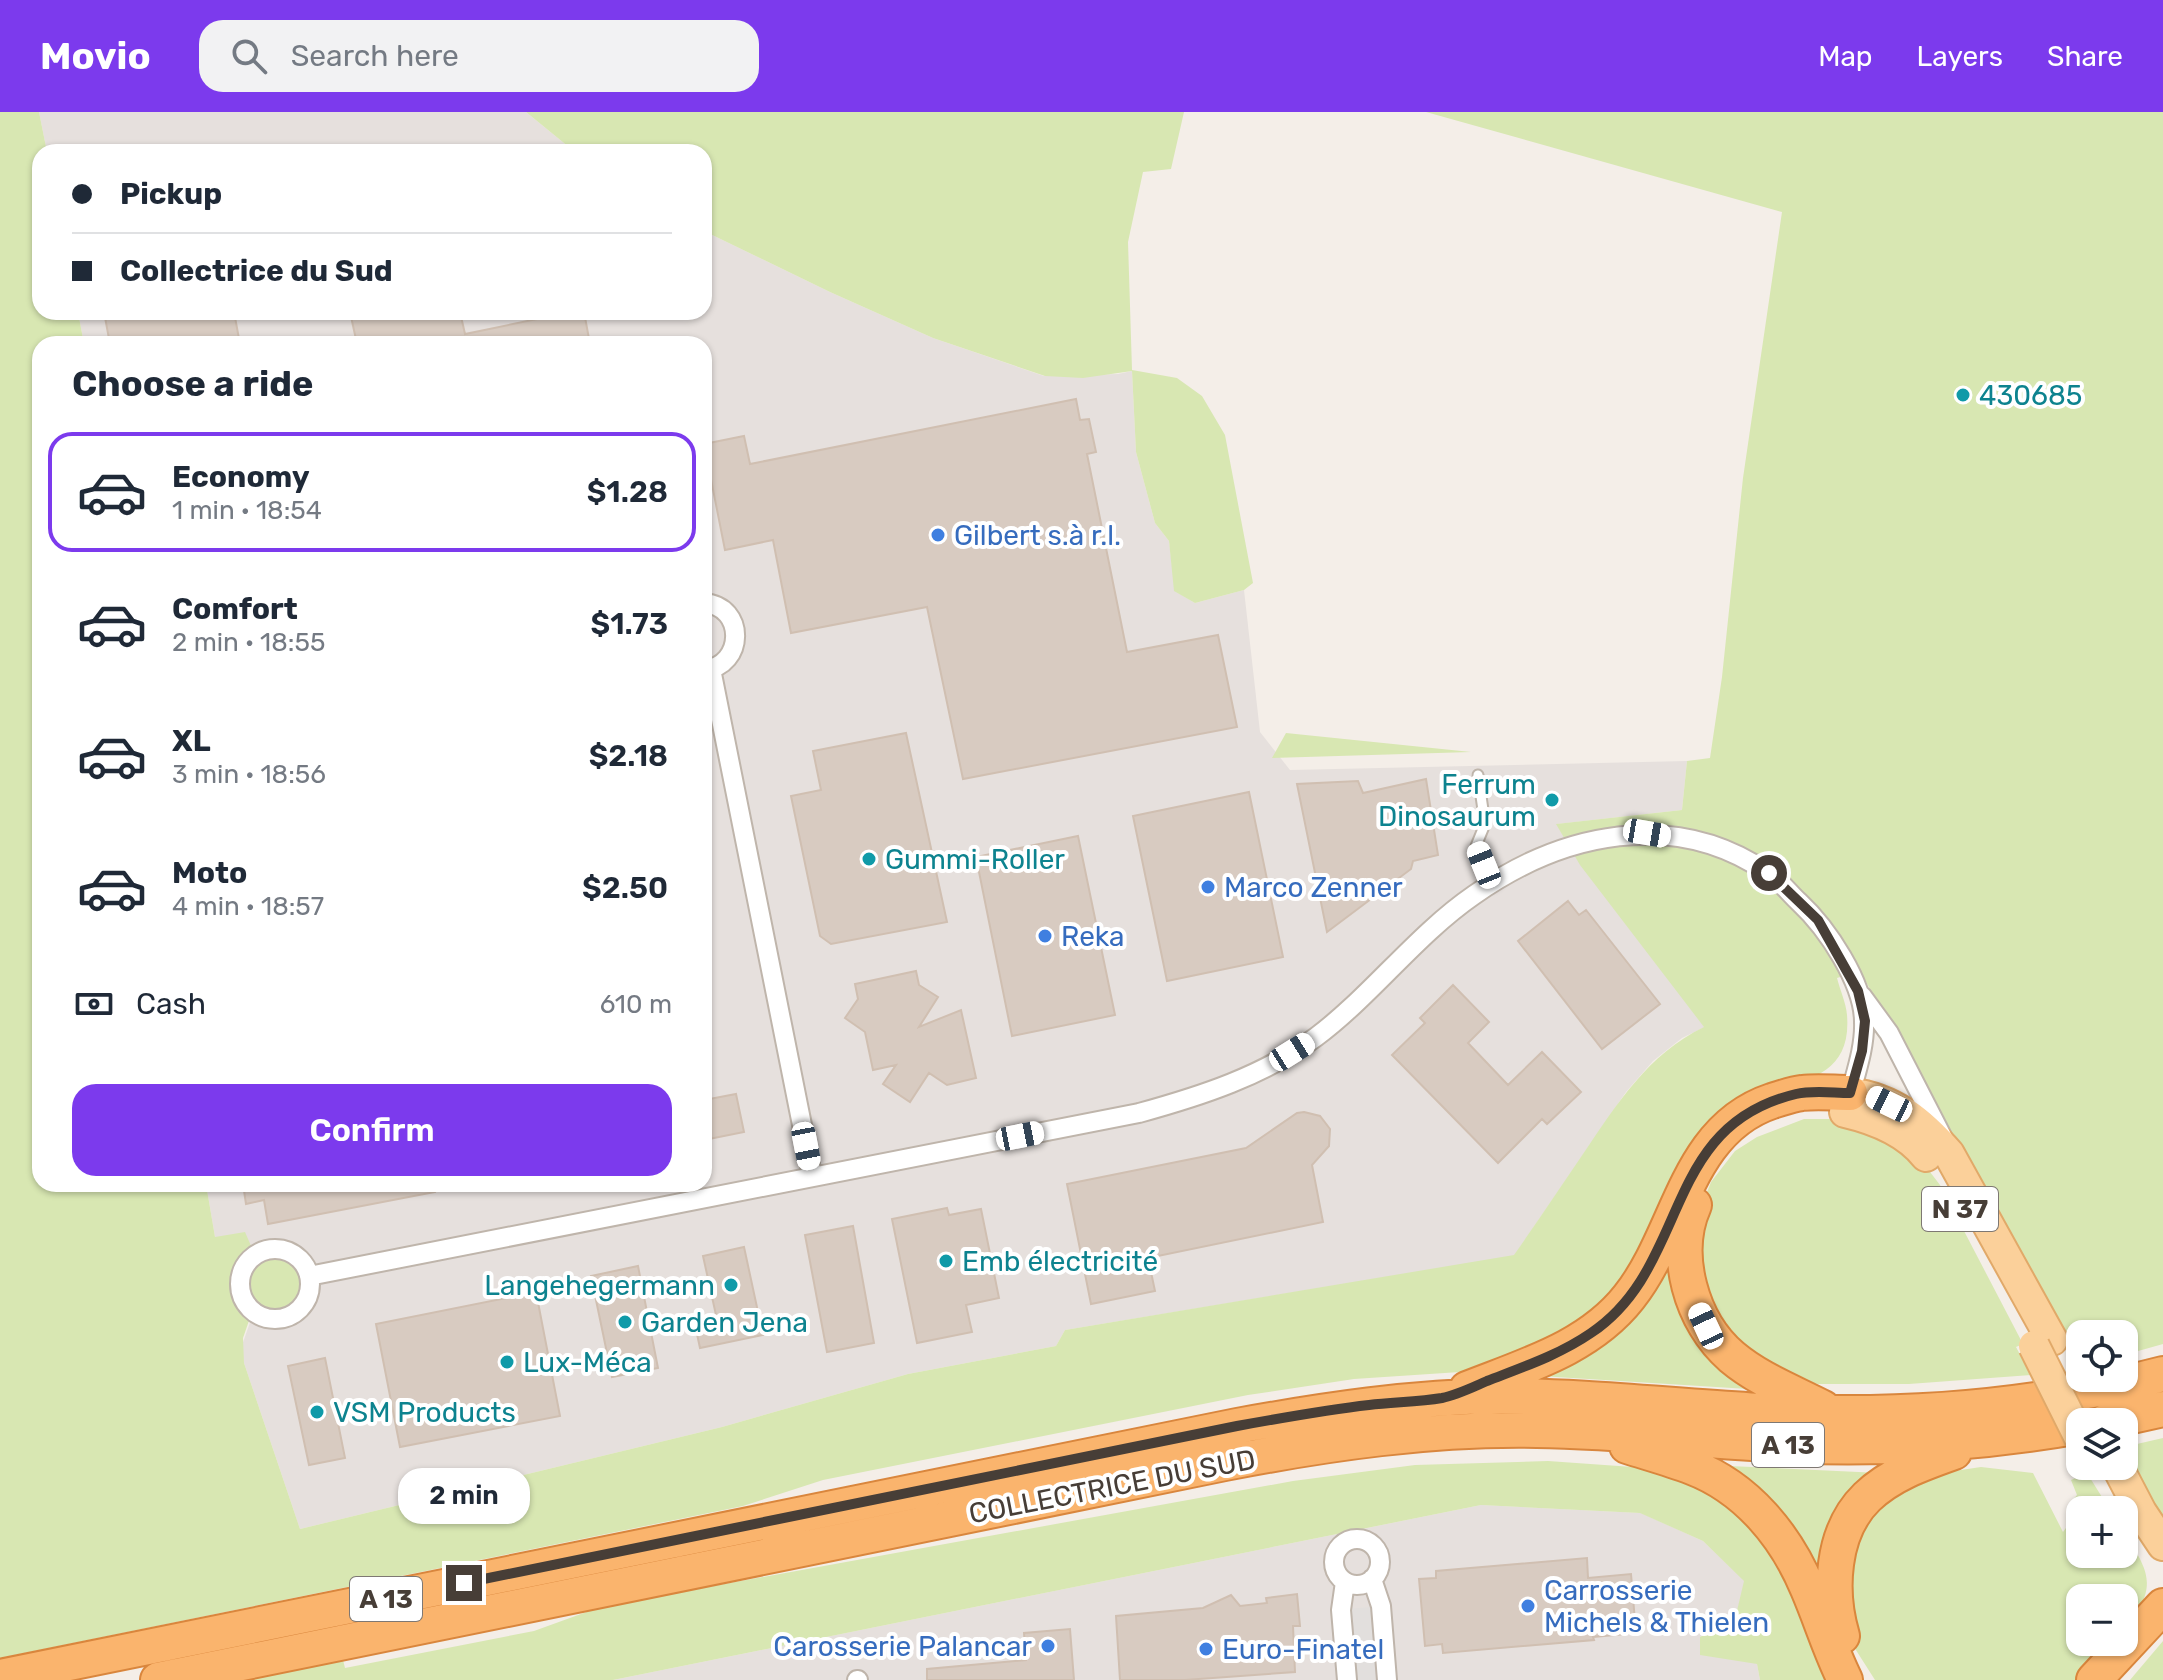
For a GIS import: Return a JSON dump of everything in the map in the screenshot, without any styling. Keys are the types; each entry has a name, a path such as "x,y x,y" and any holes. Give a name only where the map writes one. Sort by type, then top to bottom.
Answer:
{"highway":[{"name":"A 13","path":"1444,1398 1559,1353 1595,1331 1629,1299 1652,1263 1690,1178 1719,1134 1738,1118 1762,1105 1799,1093 1848,1102"},
{"name":"A 13","path":"1834,1413 1758,1376 1730,1355 1706,1326 1690,1291 1684,1252 1690,1214 1707,1176 1732,1145 1753,1131 1804,1112 1848,1102"},
{"name":"COLLECTRICE DU SUD","path":"0,1677 1317,1412 1444,1398 1610,1399 1834,1413 1966,1407 2033,1400 2163,1374"},
{"path":"2138,1415 2163,1409"},
{"name":"COLLECTRICE DU SUD","path":"158,1680 1334,1443 1454,1432 1581,1431 1830,1446 1934,1443 2066,1428"},
{"name":"A 13","path":"1581,1431 1694,1467 1751,1504 1792,1554 1828,1647 1845,1680"},
{"name":"A 13","path":"1863,1680 1847,1653 1836,1614 1834,1572 1844,1532 1865,1498 1896,1475 1995,1437"},
{"path":"2094,1680 2163,1606"},
{"path":"2113,1680 2163,1629"}],"main road":[{"name":"N 37","path":"1848,1102 1874,1096 1904,1111 1927,1129 1949,1154 2043,1343 2068,1408"},
{"name":"N 37","path":"1848,1102 1918,1147 1946,1182 2085,1408"},
{"path":"2113,1480 2141,1512 2163,1545"},
{"path":"2138,1539 2150,1556 2163,1564"}],"street":[{"path":"712,605 729,615 736,635 730,656 712,667"},
{"path":"712,688 812,1175"},
{"path":"309,1276 1139,1113 1203,1095 1268,1067 1315,1038 1413,946 1473,895 1491,884 1525,864 1584,841 1647,833 1711,844 1769,873 1818,920 1858,991 1889,1033 1939,1125 1949,1154"},
{"path":"1848,1102 1862,1051 1865,1021 1858,991"},
{"path":"1358,1538 1372,1545 1380,1566 1372,1579 1359,1585 1345,1582 1335,1570 1334,1555 1343,1542 1358,1538"},
{"path":"1372,1579 1381,1606 1387,1680"},
{"path":"1345,1582 1341,1610 1347,1680"}],"lane":[{"path":"1478,775 1485,824 1476,846 1491,884"}],"shaded area":[{"path":"39,112 526,112 565,144 45,144"},
{"path":"712,235 933,338 1044,376 1132,371 1136,452 1155,523 1169,541 1175,591 1195,603 1244,590 1260,732 1290,770 1687,761 1682,810 1557,824 1705,1027 1682,1038 1653,1061 1626,1092 1514,1256 1065,1330 1056,1346 908,1374 722,1427 300,1529 241,1348 276,1249 255,1256 215,1237 207,1192 712,1192 712,336 82,336 80,320 712,320"},
{"path":"1481,1505 1641,1513 1703,1541 1745,1581 1735,1619 1700,1637 1757,1664 1760,1680 613,1680"},
{"path":"1373,1607 1379,1680 1353,1680 1347,1609"}],"green space":[{"path":"0,112 39,112 45,144 32,144 32,320 80,320 82,336 32,336 32,1192 207,1192 215,1237 245,1232 255,1255 279,1249 296,1255 306,1269 309,1286 305,1303 294,1315 276,1320 252,1312 243,1338 244,1363 300,1529 722,1427 908,1374 1056,1346 1065,1330 1514,1255 1635,1082 1666,1051 1704,1027 1580,865 1556,824 1682,810 1687,761 1710,758 1722,677 1743,478 1782,212 1426,112 2163,112 2163,1344 2138,1351 2138,1320 2066,1320 2066,1347 2062,1348 1860,971 1837,978 1846,1010 1846,1036 1842,1052 1833,1064 1808,1079 1758,1093 1646,1258 1588,1325 1475,1371 1354,1379 1248,1395 823,1480 743,1506 0,1658"},
{"path":"526,112 1184,112 1171,169 1143,172 1128,242 1132,370 1177,378 1202,396 1225,435 1253,583 1244,590 1195,603 1174,591 1169,541 1155,523 1136,452 1132,371 1083,378 1045,376 933,338 712,235 712,144 565,144"},
{"path":"1286,733 1471,752 1272,758"},
{"path":"1804,1119 1843,1119 1914,1151 1940,1185 2023,1344 2016,1347 2031,1375 1909,1384 1818,1384 1770,1372 1736,1350 1698,1290 1697,1218 1711,1182 1735,1151 1757,1137"},
{"path":"1661,1257 1677,1268 1764,1390 1522,1375"},
{"path":"2163,1438 2163,1533 2132,1480 2138,1480 2138,1444"},
{"path":"1548,1461 1661,1469 1696,1480 1771,1539 1829,1680 1760,1680 1757,1664 1700,1655 1700,1637 1735,1619 1744,1581 1703,1541 1640,1513 1481,1505 613,1680 247,1680 343,1660 345,1668 534,1631 603,1606 1293,1481 1415,1465"},
{"path":"1729,1466 1880,1473 1825,1601 1725,1475"},
{"path":"1981,1467 2033,1473 2063,1532 2066,1528 2066,1568 2138,1568 2138,1556 2147,1584 2138,1611 2138,1584 2066,1584 2066,1656 2103,1656 2079,1680 1875,1680 1854,1647 1843,1612 1851,1534 1872,1503 1927,1475"},
{"path":"2071,1480 2091,1480 2101,1496 2076,1496"},
{"path":"2163,1641 2163,1680 2130,1680"}],"building":[{"path":"106,320 236,320 238,336 108,336"},
{"path":"352,320 462,320 465,334 532,320 586,320 588,336 355,336"},
{"name":"Gilbert s.à r.l.","path":"1076,399 1080,420 1089,419 1096,452 1087,454 1127,652 1218,635 1237,727 963,779 927,607 791,633 773,540 725,550 712,484 712,442 744,436 750,464"},
{"name":"Gummi-Roller","path":"906,733 947,922 831,944 820,936 791,796 821,790 813,751"},
{"path":"1426,779 1438,855 1413,861 1411,869 1327,932 1297,784 1358,781 1363,793"},
{"name":"Marco Zenner","path":"1249,792 1283,957 1167,981 1133,816"},
{"name":"Reka","path":"1078,836 1115,1015 1012,1036 976,857"},
{"path":"1568,901 1579,915 1586,910 1660,1004 1602,1049 1518,941"},
{"path":"916,971 919,985 938,997 919,1027 961,1010 976,1078 947,1085 929,1073 910,1102 883,1084 896,1065 873,1070 865,1032 845,1018 858,999 855,984"},
{"path":"1453,985 1489,1022 1468,1043 1508,1085 1542,1052 1581,1092 1547,1124 1542,1119 1498,1163 1392,1055 1425,1023 1420,1018"},
{"path":"736,1094 744,1132 712,1138 712,1098"},
{"path":"1297,1113 1320,1116 1330,1129 1329,1146 1312,1165 1323,1222 1148,1258 1155,1291 1091,1304 1067,1184 1246,1148"},
{"path":"244,1192 435,1192 268,1224 264,1200 246,1204"},
{"name":"Emb électricité","path":"947,1208 949,1215 981,1209 999,1298 966,1305 972,1332 917,1343 892,1219"},
{"path":"853,1226 874,1343 827,1352 805,1235"},
{"name":"Langehegermann","path":"744,1247 763,1335 700,1348 694,1320 716,1315 703,1256"},
{"name":"Garden Jena","path":"638,1266 658,1368 612,1377 591,1276"},
{"path":"536,1292 560,1416 400,1447 376,1324"},
{"name":"VSM Products","path":"325,1358 345,1458 309,1465 288,1366"},
{"name":"Carrosserie Michels & Thielen","path":"1587,1558 1588,1578 1631,1574 1636,1633 1593,1637 1594,1640 1443,1653 1442,1644 1425,1646 1419,1579 1436,1578 1436,1571"},
{"name":"Euro-Finatel","path":"1297,1594 1300,1626 1293,1626 1295,1672 1185,1680 1120,1680 1116,1616 1203,1608 1231,1595 1240,1606 1267,1603 1266,1598"},
{"name":"Carosserie Palancar","path":"1070,1629 1074,1680 927,1680 927,1669 1026,1660 1024,1633"}],"place":[{"name":"430685","path":"1963,395"},
{"name":"Gilbert s.à r.l.","path":"938,535"},
{"name":"Ferrum Dinosaurum","path":"1552,800"},
{"name":"Gummi-Roller","path":"869,859"},
{"name":"Marco Zenner","path":"1208,887"},
{"name":"Reka","path":"1045,936"},
{"name":"Emb électricité","path":"946,1261"},
{"name":"Langehegermann","path":"731,1285"},
{"name":"Garden Jena","path":"625,1322"},
{"name":"Lux-Méca","path":"507,1362"},
{"name":"VSM Products","path":"317,1412"},
{"name":"Carrosserie Michels & Thielen","path":"1528,1606"},
{"name":"Carosserie Palancar","path":"1048,1646"},
{"name":"Euro-Finatel","path":"1206,1649"}],"route":[{"path":"464,1583 1237,1426 1371,1404 1444,1398 1559,1353 1595,1331 1629,1299 1652,1263 1690,1178 1719,1134 1738,1118 1762,1105 1799,1093 1850,1093 1862,1051 1865,1021 1858,991 1818,920 1769,873"}]}
